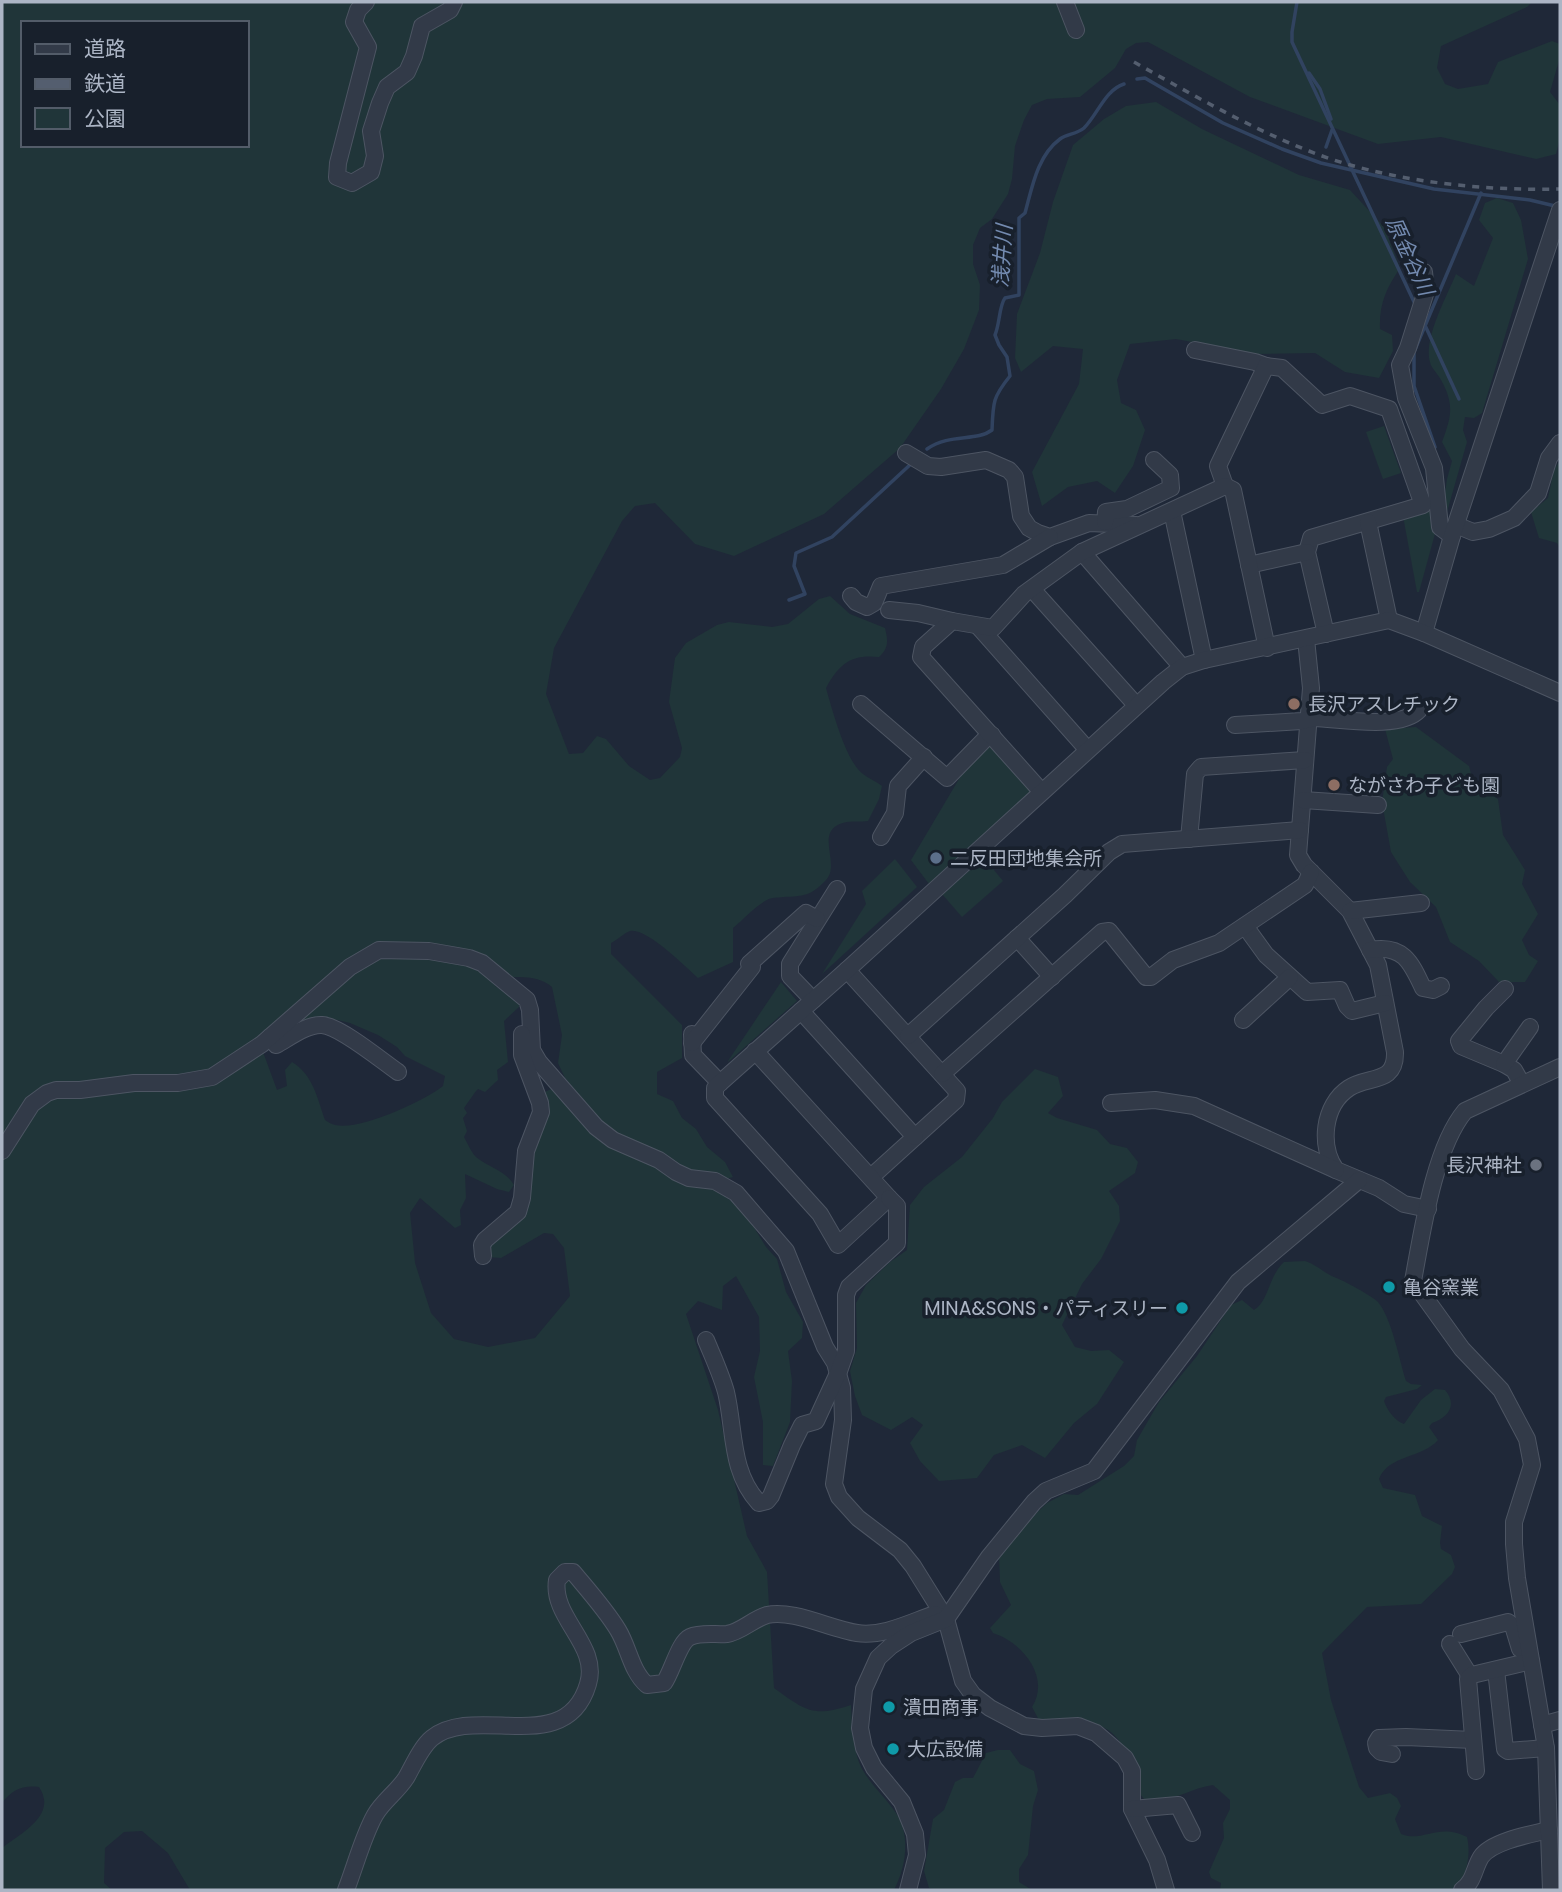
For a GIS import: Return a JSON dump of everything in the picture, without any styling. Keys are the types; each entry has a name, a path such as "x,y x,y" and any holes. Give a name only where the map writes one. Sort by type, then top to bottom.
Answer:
{"street":[{"path":"366,2 358,10 354,22 368,47 338,163 337,177 352,183 371,173 375,156 371,131 387,87 407,72 422,26 450,10 454,2"},
{"path":"1065,2 1076,30"},
{"path":"1424,633 1454,530 1560,210"},
{"path":"1424,272 1426,291 1400,365 1406,398 1434,468 1440,527 1473,532 1489,529 1514,518 1538,493 1549,458 1560,443"},
{"path":"1195,351 1282,368 1322,405 1350,396 1389,409 1423,505 1311,538 1307,552 1326,634"},
{"path":"1266,366 1218,466 1225,486 1233,490 1267,648"},
{"path":"906,453 928,466 941,467 985,460 1009,470 1015,477 1021,516 1030,528 1050,537"},
{"path":"1105,522 1106,512 1127,509 1171,488 1170,475 1154,460"},
{"path":"889,610 993,628 1032,589 1082,552 1225,486"},
{"path":"1172,511 1204,660"},
{"path":"1368,522 1389,620"},
{"path":"851,596 856,603 867,607 874,603 881,586 1003,565 1050,537 1089,523 1136,525"},
{"path":"1082,552 1182,667"},
{"path":"1249,565 1307,552"},
{"path":"1032,589 1136,705"},
{"path":"889,1198 838,1245 820,1214 716,1098 715,1088 1087,749 1182,667 1389,620 1560,693"},
{"path":"952,621 923,647 921,657 1041,791"},
{"path":"978,626 1087,749"},
{"path":"1306,639 1311,688 1298,855 1301,862 1350,911 1378,948 1395,1063 1380,1079 1353,1085 1338,1096 1326,1129 1326,1150 1336,1171"},
{"path":"860,704 947,778 989,735 992,736"},
{"path":"1235,725 1315,718 1394,721 1409,719 1419,710"},
{"path":"881,837 895,813 898,786 924,757"},
{"path":"1189,839 1195,774 1202,768 1305,760"},
{"path":"1303,800 1378,805"},
{"path":"908,1036 1109,852 1122,844 1300,830"},
{"path":"943,1074 1102,932 1109,931 1146,977 1151,976 1173,960 1219,943 1305,885 1311,872"},
{"path":"837,889 790,964 790,976 807,1005 915,1136"},
{"path":"1350,911 1421,903"},
{"path":"720,1083 692,1055 692,1037 752,967 749,964 806,913 817,919"},
{"path":"1245,926 1266,955 1310,993 1340,990 1346,1006 1352,1011 1385,1003"},
{"path":"1017,938 1052,976"},
{"path":"1378,948 1402,947 1420,961"},
{"path":"1378,948 1397,951 1412,963 1423,988 1433,990 1441,986"},
{"path":"2,1151 32,1104 47,1093 134,1083 178,1083 212,1077 270,1037 363,958 379,950 398,949 456,955 482,963 527,1000 532,1050 538,1062 596,1127 613,1140 659,1160 676,1172 689,1178 715,1181 736,1193 786,1251 825,1347 835,1363 842,1388 843,1420 834,1484 839,1497 858,1518 900,1550 946,1619 963,1681 973,1695 990,1708 1024,1726 1078,1726 1096,1732 1125,1758 1132,1771 1132,1809 1154,1852 1166,1890"},
{"path":"847,970 957,1091 956,1100 871,1177"},
{"path":"1243,1020 1290,977"},
{"path":"1506,989 1458,1041 1461,1046 1514,1070 1522,1084"},
{"path":"482,1256 485,1240 518,1212 522,1198 526,1151 539,1119 540,1102 525,1067 521,1045 525,1023 529,1021"},
{"path":"270,1037 276,1045 313,1026 324,1025 347,1036 398,1072"},
{"path":"1504,1064 1530,1027"},
{"path":"706,1340 726,1392 734,1451 752,1495 759,1503 767,1501 802,1425 816,1421 838,1373 846,1350 846,1295 849,1287 897,1243 897,1206 755,1051"},
{"path":"1550,1890 1549,1830 1554,1800 1517,1578 1514,1544 1514,1522 1532,1465 1527,1439 1501,1390 1462,1349 1413,1281 1439,1167 1455,1124 1465,1111 1560,1067"},
{"path":"1111,1103 1155,1100 1194,1106 1379,1188 1404,1204 1428,1209"},
{"path":"908,1890 917,1855 915,1834 902,1802 874,1768 864,1748 860,1728 864,1689 878,1658 911,1633 946,1619 989,1557 1034,1502 1046,1492 1094,1471 1238,1282 1359,1180"},
{"path":"346,1890 375,1814 401,1785 431,1738 454,1728 557,1722 577,1706 590,1676 583,1646 556,1600 556,1580 565,1572 573,1572 617,1629 637,1674 647,1685 663,1683 671,1674 682,1643 690,1637 730,1634 766,1615 814,1620 866,1633 887,1630 935,1614 946,1619"},
{"path":"1476,1771 1467,1684 1470,1676 1456,1639 1511,1623 1520,1649 1531,1661"},
{"path":"1470,1676 1531,1661"},
{"path":"1496,1670 1505,1749 1510,1751 1546,1748"},
{"path":"1542,1725 1560,1720"},
{"path":"1392,1754 1381,1752 1377,1748 1379,1738 1473,1741"},
{"path":"1132,1809 1184,1802 1192,1833"},
{"path":"1462,1890 1471,1881 1485,1853 1515,1839 1549,1830"},
{"path":"1154,1852 1152,1860 1158,1890"}],"green space":[{"path":"2,2 1532,2 1527,7 1441,46 1437,68 1445,84 1458,89 1488,84 1498,62 1552,41 1560,44 1560,57 1550,92 1560,105 1560,138 1556,154 1536,159 1441,137 1378,144 1250,97 1148,42 1136,43 1126,49 1115,68 1080,97 1047,99 1032,105 1015,146 1008,194 992,219 980,228 973,245 973,264 980,285 979,310 964,349 941,389 900,448 824,514 734,556 695,544 655,503 635,506 622,521 554,648 546,694 569,754 583,753 597,736 606,739 629,766 650,780 660,778 680,757 682,748 669,702 675,658 686,643 717,625 729,622 772,627 788,624 819,599 830,596 850,614 885,628 887,644 879,657 861,657 847,662 826,688 840,734 851,758 863,774 882,786 868,821 847,822 836,826 831,832 831,865 826,880 807,894 770,898 758,906 733,928 733,962 698,978 666,949 637,931 630,931 611,943 611,954 682,1025 682,1058 657,1072 657,1094 673,1101 682,1118 696,1129 707,1147 725,1162 733,1177 722,1180 715,1173 687,1170 663,1153 620,1137 599,1120 565,1078 558,1063 562,1035 552,987 532,978 509,978 495,981 495,986 519,1000 519,1007 504,1021 508,1062 497,1070 498,1080 485,1092 478,1089 476,1091 464,1108 467,1113 463,1118 467,1131 464,1137 474,1155 506,1176 514,1185 509,1192 465,1174 466,1198 460,1210 461,1225 455,1228 420,1198 410,1213 415,1263 431,1313 454,1339 488,1347 535,1338 570,1296 564,1248 553,1234 544,1233 501,1258 488,1257 490,1242 516,1221 528,1207 530,1156 546,1109 545,1092 555,1087 674,1180 713,1189 732,1201 752,1224 777,1259 786,1292 803,1322 802,1338 788,1351 792,1381 790,1422 773,1466 763,1465 763,1422 754,1377 760,1351 759,1317 736,1276 723,1286 722,1310 698,1301 686,1314 718,1410 747,1536 767,1572 774,1688 810,1710 827,1711 851,1705 853,1738 859,1762 870,1781 896,1813 904,1831 904,1861 894,1890 190,1890 168,1853 142,1831 124,1832 105,1848 104,1883 112,1890 5,1890 2,1888 2,1848 35,1822 44,1806 44,1797 39,1787 22,1788 2,1803","holes":["325,1017 350,1023 378,1035 397,1047 405,1056 445,1076 443,1086 407,1107 360,1124 346,1126 325,1120 313,1087 305,1073 292,1062 285,1070 287,1086 277,1090 263,1052 277,1037 305,1020"]},
{"path":"1156,102 1202,129 1299,175 1350,190 1384,227 1400,268 1384,297 1380,320 1380,329 1392,335 1393,351 1379,378 1345,372 1315,353 1256,354 1176,339 1130,344 1117,380 1121,403 1136,410 1145,430 1133,466 1115,493 1097,481 1068,487 1042,506 1032,472 1079,384 1083,349 1053,346 1021,372 1015,358 1017,314 1040,253 1053,202 1073,145 1104,119 1126,106"},
{"path":"1497,198 1513,203 1521,220 1528,259 1482,413 1474,418 1465,417 1463,430 1467,442 1447,512 1443,507 1452,461 1442,442 1450,404 1440,378 1431,364 1430,342 1456,274 1474,286 1493,238 1479,220 1485,203"},
{"path":"1384,426 1401,473 1383,479 1366,432"},
{"path":"1560,461 1560,548 1557,543 1539,538 1531,512 1548,498 1554,469"},
{"path":"1433,508 1436,530 1417,592 1403,516"},
{"path":"1416,727 1469,766 1473,782 1498,799 1503,835 1525,870 1522,884 1538,914 1522,940 1529,955 1538,961 1525,982 1499,982 1479,961 1450,942 1436,907 1410,882 1391,852 1382,802 1387,767 1393,759 1385,729"},
{"path":"990,737 1036,791 932,888 911,860 972,757"},
{"path":"984,858 1003,881 962,917 942,894"},
{"path":"895,859 917,887 822,974 866,904 862,891"},
{"path":"781,982 797,1001 728,1062 728,1061"},
{"path":"1035,1069 1058,1077 1063,1096 1048,1113 1097,1130 1110,1144 1127,1148 1138,1162 1135,1173 1109,1191 1119,1206 1120,1221 1101,1259 1082,1284 1062,1325 1075,1347 1091,1351 1109,1350 1124,1362 1097,1404 1074,1423 1045,1458 1022,1445 994,1455 977,1478 939,1481 920,1461 910,1443 923,1425 912,1417 891,1430 862,1415 850,1371 857,1348 856,1303 866,1285 907,1250 910,1205 924,1187 962,1157 993,1118 1002,1102"},
{"path":"1305,1261 1370,1296 1383,1309 1406,1381 1422,1385 1417,1389 1386,1397 1385,1404 1395,1418 1404,1424 1421,1400 1435,1389 1445,1390 1451,1401 1447,1414 1429,1427 1438,1440 1432,1446 1390,1465 1379,1479 1383,1488 1415,1495 1422,1516 1442,1526 1441,1549 1451,1555 1455,1567 1452,1574 1421,1604 1367,1607 1322,1653 1331,1700 1359,1787 1368,1798 1390,1793 1397,1798 1401,1806 1395,1819 1401,1834 1416,1836 1448,1831 1467,1837 1468,1862 1464,1874 1459,1886 1449,1890 1220,1890 1221,1883 1211,1878 1209,1872 1224,1838 1223,1823 1230,1809 1230,1800 1213,1785 1162,1800 1145,1800 1137,1788 1124,1748 1107,1729 1084,1723 1040,1722 1032,1707 1037,1696 1036,1673 1023,1652 993,1633 990,1628 1011,1605 1000,1582 999,1555 1015,1533 1047,1503 1064,1494 1078,1495 1124,1466 1134,1456 1137,1440 1159,1402 1197,1356 1231,1305 1242,1300 1254,1310 1263,1301 1284,1262"},
{"path":"1010,1750 1020,1764 1034,1771 1038,1790 1033,1806 1028,1855 1019,1869 1019,1882 1032,1890 929,1888 924,1871 933,1819 944,1810 955,1782 963,1778 973,1778 986,1753"}],"waterway":[{"name":"原金谷川","path":"1297,2 1292,42 1415,304"},
{"name":"原金谷川","path":"1309,73 1320,89 1331,119"},
{"name":"浅井川","path":"1137,79 1145,78 1223,123 1321,163 1434,189 1530,200 1555,206"},
{"name":"浅井川","path":"927,449 945,441 978,436 992,430 995,400 1010,376 1007,357 995,335 1005,298 1019,295 1019,218 1025,213 1036,173 1052,146 1063,137 1084,128 1112,91 1124,84"},
{"name":"原金谷川","path":"1326,147 1332,130"},
{"path":"1435,447 1414,386 1414,352 1481,193"},
{"name":"原金谷川","path":"1423,321 1459,399"},
{"name":"浅井川","path":"789,600 805,594 794,566 796,553 832,537 912,463"}],"railway":[{"path":"1134,62 1242,121 1286,142 1338,161 1400,177 1433,182 1498,188 1560,189"}],"place":[{"name":"長沢アスレチック","path":"1294,704"},
{"name":"ながさわ子ども園","path":"1334,785"},
{"name":"二反田団地集会所","path":"936,858"},
{"name":"長沢神社","path":"1536,1165"},
{"name":"亀谷窯業","path":"1389,1287"},
{"name":"MINA&SONS・パティスリー","path":"1182,1308"},
{"name":"潰田商事","path":"889,1707"},
{"name":"大広設備","path":"893,1749"}]}
